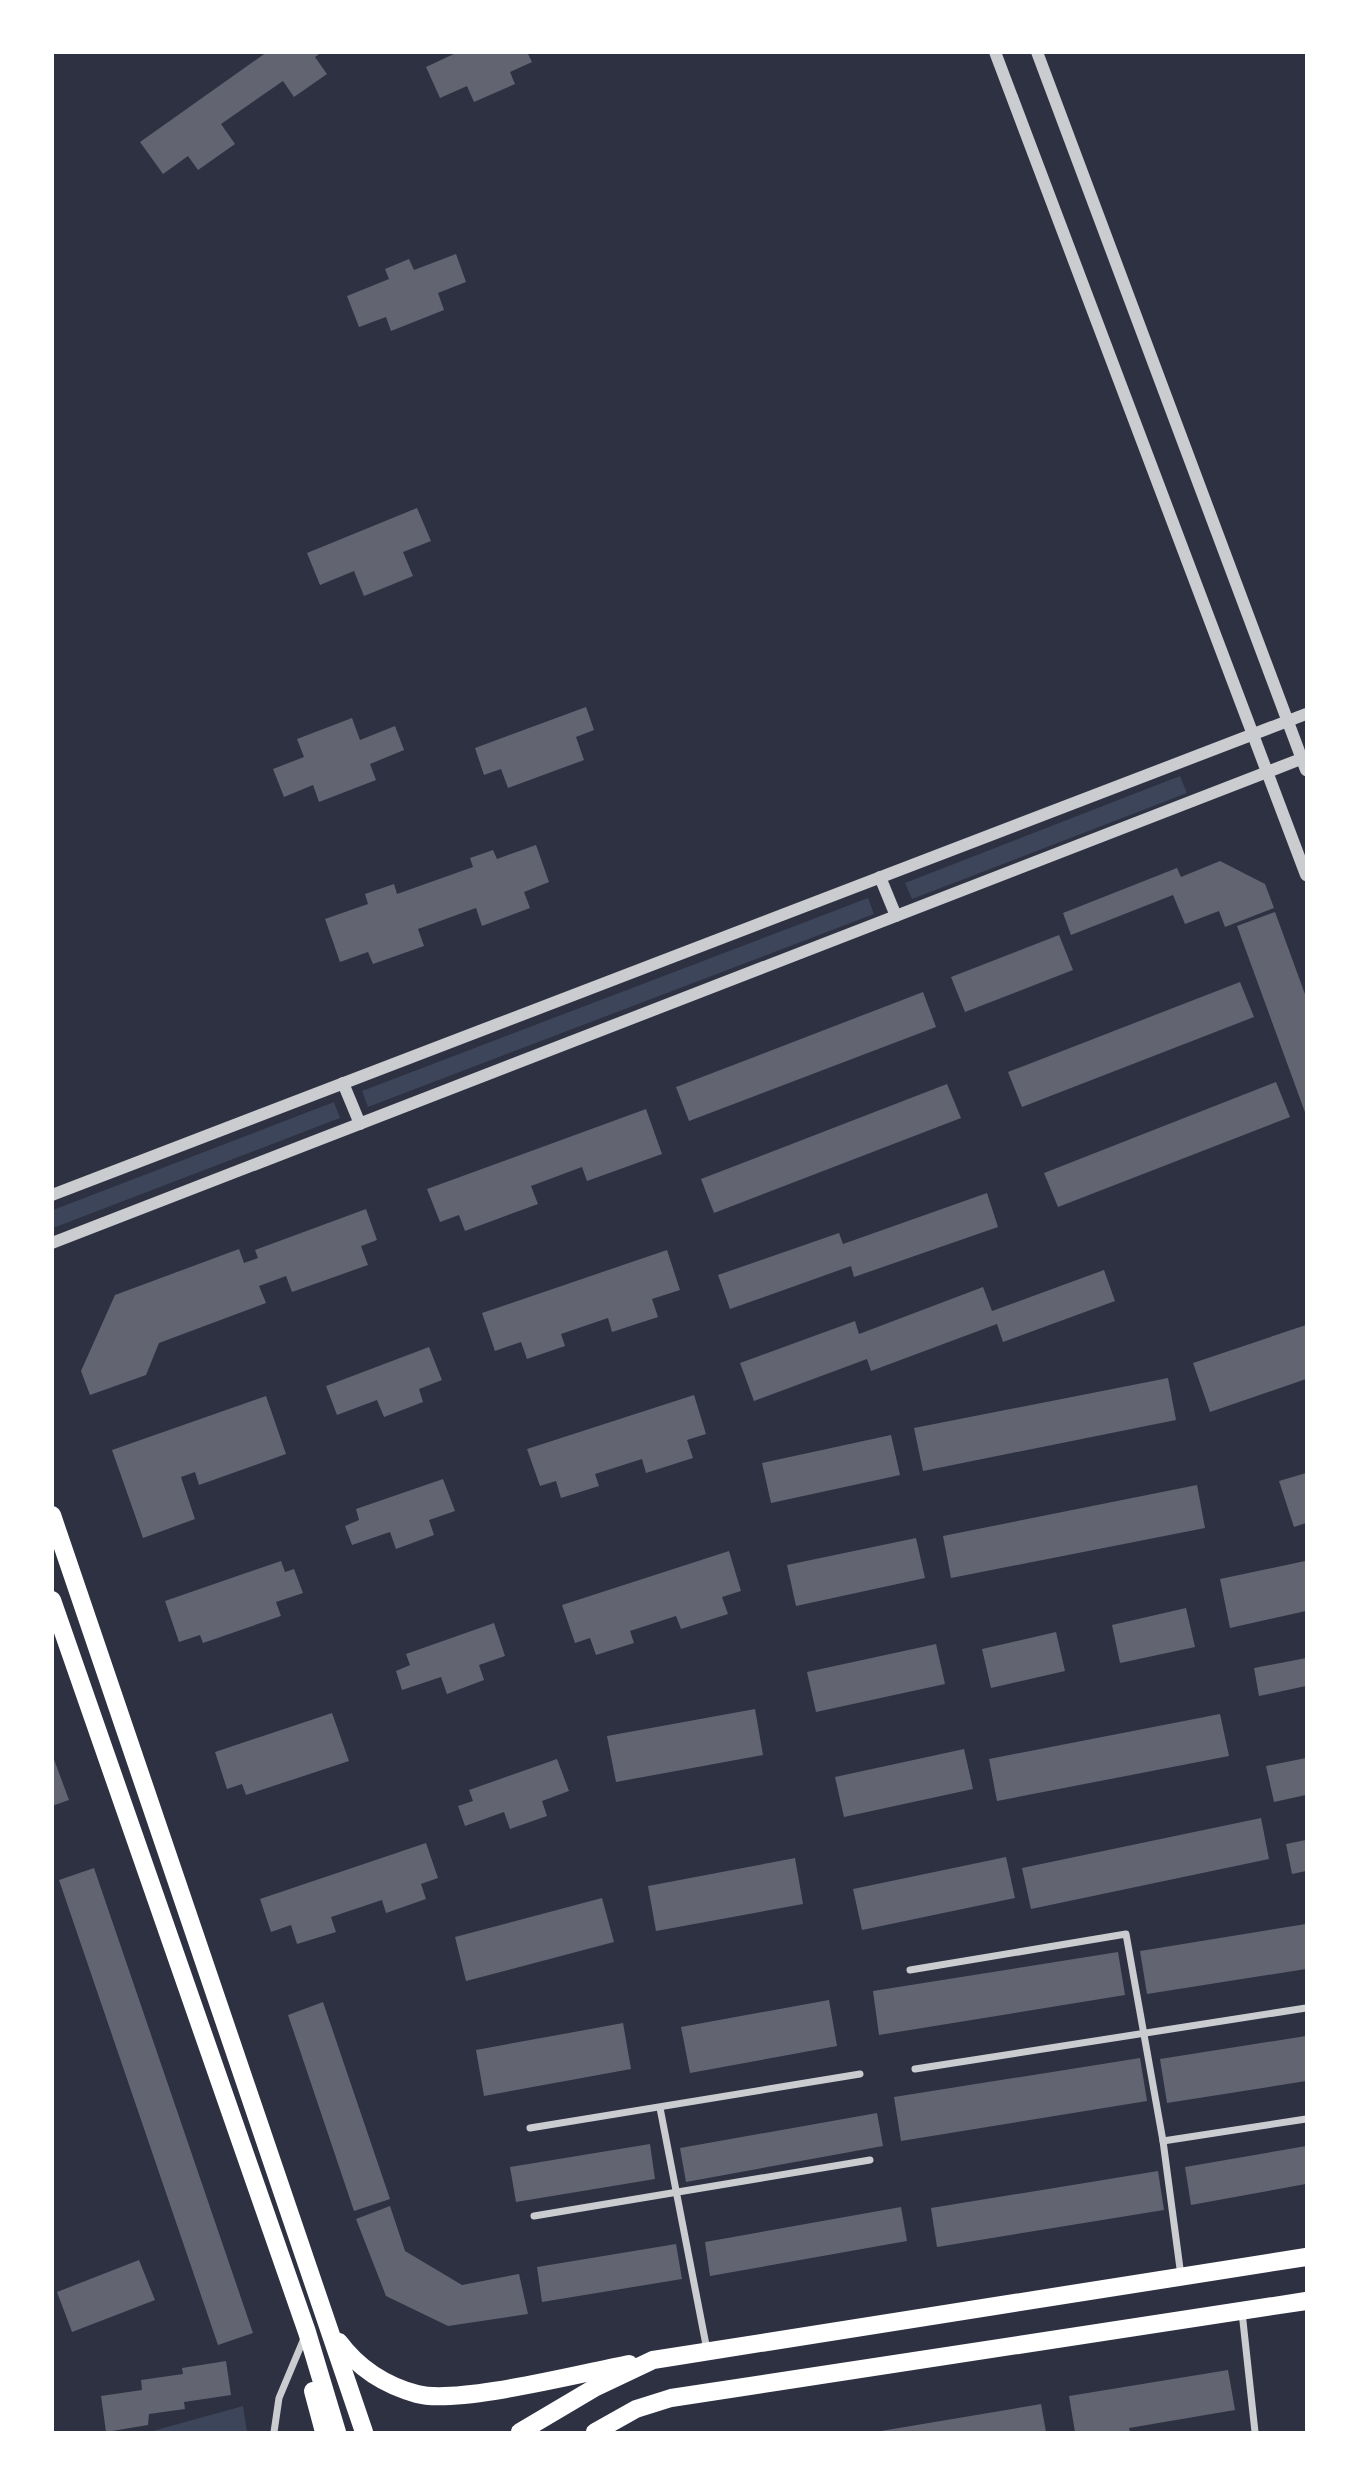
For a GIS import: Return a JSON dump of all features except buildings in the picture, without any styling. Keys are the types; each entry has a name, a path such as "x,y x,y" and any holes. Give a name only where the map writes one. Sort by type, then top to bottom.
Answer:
{"main road":[{"path":"52,1515 364,2432"},
{"path":"52,1600 307,2332 337,2432"},
{"path":"329,2328 356,2365 380,2380 419,2395 462,2395 708,2351 1307,2257"},
{"path":"595,2432 636,2409 671,2398 1307,2301"},
{"path":"307,2332 310,2382 324,2432"},
{"path":"520,2432 596,2386 653,2360"}],"street":[{"path":"995,52 1307,875"},
{"path":"52,1244 1269,772 1305,762 1037,52"},
{"path":"52,1195 1307,714"},
{"path":"880,877 896,916"},
{"path":"343,1083 360,1124"},
{"path":"910,1970 1126,1934 1163,2141 1181,2276"},
{"path":"915,2069 1307,2008"},
{"path":"530,2128 860,2074"},
{"path":"660,2108 708,2351"},
{"path":"1163,2141 1307,2119"},
{"path":"534,2216 870,2160"},
{"path":"1242,2312 1255,2432"},
{"path":"274,2432 279,2398 307,2332"}],"shaded area":[{"path":"1180,776 1187,793 912,899 905,883"},
{"path":"868,898 874,914 368,1107 362,1091"},
{"path":"334,1102 340,1118 53,1228 53,1210"},
{"path":"243,2406 247,2432 149,2432"}]}
